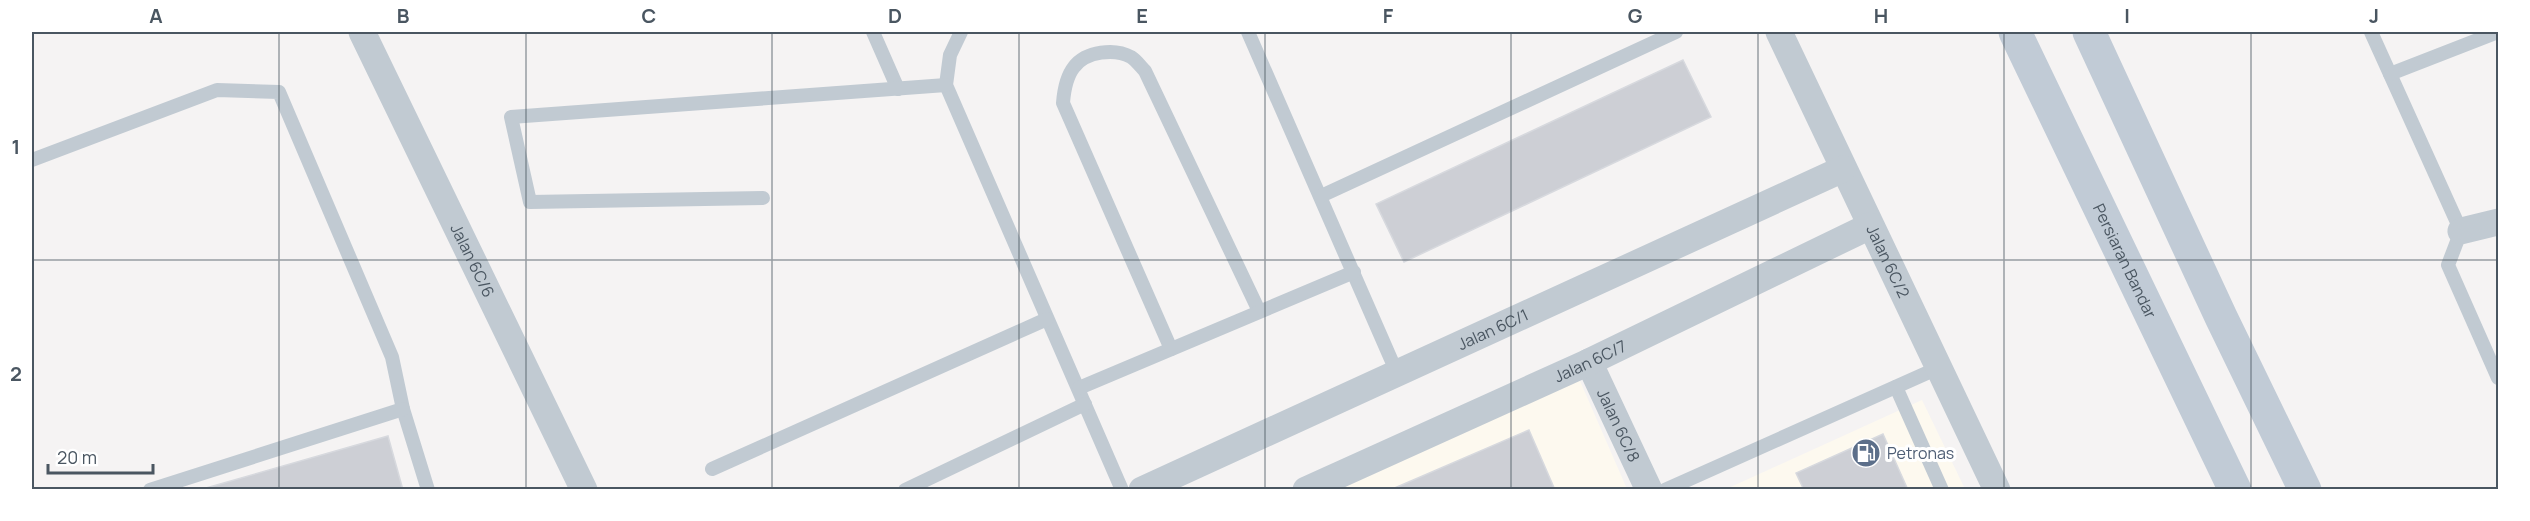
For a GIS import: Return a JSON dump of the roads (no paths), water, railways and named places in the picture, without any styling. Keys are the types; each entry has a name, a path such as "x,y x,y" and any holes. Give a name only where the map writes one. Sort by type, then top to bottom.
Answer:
{"main road":[{"name":"Persiaran Bandar","path":"2015,32 2235,489"},
{"path":"2089,32 2305,489"}],"street":[{"name":"Jalan 6C/6","path":"362,32 584,489"},
{"name":"Jalan 6C/2","path":"1779,32 1997,489"},
{"name":"Jalan 6C/1","path":"1142,489 1843,169"},
{"path":"2461,231 2499,222"},
{"name":"Jalan 6C/7","path":"1306,489 1590,362 1870,226"},
{"name":"Jalan 6C/8","path":"1590,362 1649,489"}],"lane":[{"path":"873,32 897,89"},
{"path":"961,32 950,55 946,85 1122,489"},
{"path":"1248,32 1397,373"},
{"path":"1321,196 1676,32"},
{"path":"2371,32 2461,231 2448,265 2499,378"},
{"path":"2390,74 2499,32"},
{"path":"1171,349 1063,103 1065,83 1074,65 1091,54 1112,52 1132,57 1145,71 1259,311"},
{"path":"763,198 530,202 511,117 946,85"},
{"path":"32,160 217,90 279,92 392,357 403,409 428,489"},
{"path":"1079,388 1354,272"},
{"path":"712,469 1047,319"},
{"path":"1665,489 1938,368"},
{"path":"1896,387 1942,489"},
{"path":"905,489 1085,404"},
{"path":"150,489 403,409"}],"place":[{"name":"Petronas","path":"1866,453"}]}
